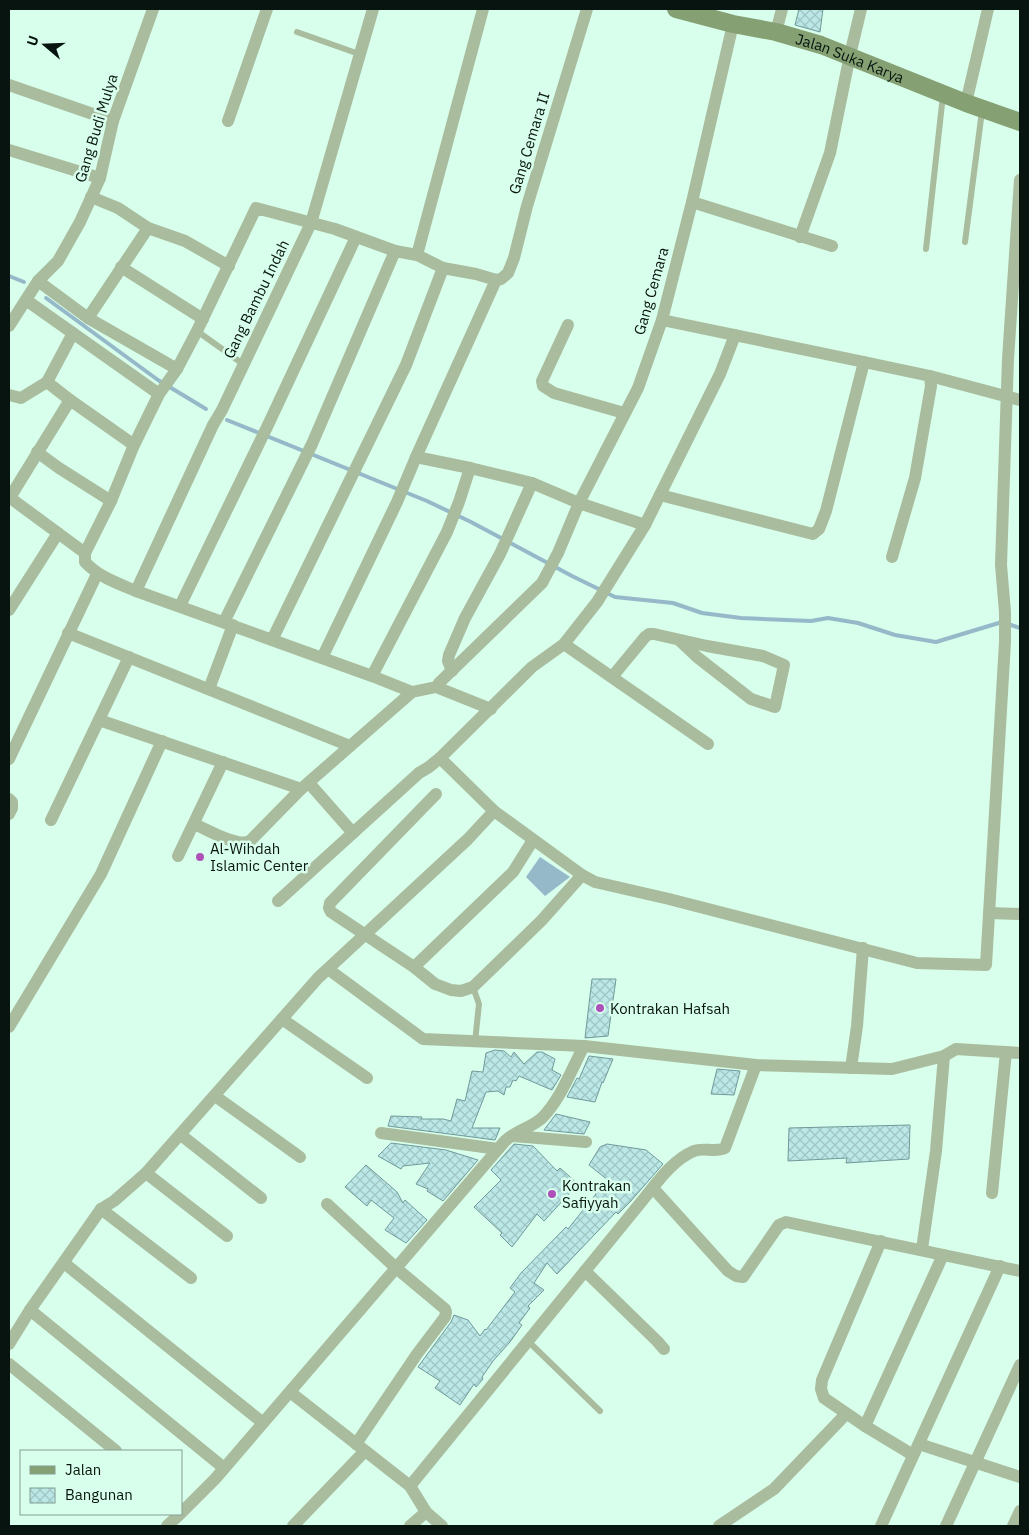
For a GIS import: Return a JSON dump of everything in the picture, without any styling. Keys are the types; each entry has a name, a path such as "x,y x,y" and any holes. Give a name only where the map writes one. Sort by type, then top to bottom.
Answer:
{"main road":[{"name":"Jalan Suka Karya","path":"678,9 733,24 776,32 850,55 974,106 1020,122"}],"street":[{"name":"Gang Budi Mulya","path":"9,326 38,281 58,260 80,222 100,178 113,121 153,9"},
{"path":"228,121 267,9"},
{"name":"Gang Bambu Indah","path":"136,591 311,223 373,9"},
{"path":"417,255 483,9"},
{"name":"Gang Cemara II","path":"322,658 397,502 496,280 508,274 587,9"},
{"path":"776,32 782,9"},
{"path":"800,237 830,153 861,9"},
{"path":"974,106 988,9"},
{"name":"Gang Cemara","path":"437,687 542,583 638,388 662,320 692,202 733,24"},
{"path":"9,85 113,121"},
{"path":"9,150 100,178"},
{"path":"440,758 494,811 582,875 596,882 917,963 986,965 1005,642 1005,612 1001,565 1008,359 1020,180"},
{"path":"91,197 118,208 148,228 186,241 229,266"},
{"path":"692,202 832,246"},
{"path":"412,692 136,591 97,574 84,562 85,553 111,502 134,444 197,331 256,208 335,229 395,251 417,255 443,268 496,280"},
{"path":"88,318 148,228"},
{"path":"180,606 268,425 356,237"},
{"path":"209,689 228,624 312,444 395,251"},
{"path":"121,267 203,319"},
{"path":"272,640 406,365 443,268"},
{"path":"38,281 168,382"},
{"path":"26,300 73,332 168,382"},
{"path":"662,320 930,376 1020,400"},
{"path":"568,326 542,381 542,386 554,393 624,414"},
{"path":"9,395 21,398 47,382 73,332"},
{"path":"278,901 419,773 440,758 532,667 564,644 598,602 645,525 720,374 735,335"},
{"path":"660,495 814,534 819,529 826,511 864,362"},
{"path":"892,558 915,478 931,386 930,376"},
{"path":"47,382 134,444"},
{"path":"70,400 9,498 85,553"},
{"path":"38,452 111,502"},
{"path":"416,457 532,483 580,503 645,525"},
{"path":"372,676 447,532 470,468"},
{"path":"452,671 448,661 449,655 465,618 500,554 532,483"},
{"path":"11,608 58,533"},
{"path":"9,759 97,574"},
{"path":"68,633 350,746"},
{"path":"612,677 646,635 654,634 763,656 784,666 775,707 751,699 697,657 679,640"},
{"path":"564,644 708,744"},
{"path":"51,820 129,657"},
{"path":"194,824 236,842 246,843 250,841 305,786 412,692 437,687 490,709"},
{"path":"99,720 223,762 305,786 353,833"},
{"path":"9,1027 101,874 162,741"},
{"path":"178,856 223,762"},
{"path":"436,794 328,908 364,935 414,967 435,984 451,990 466,991 473,987 542,920 582,875"},
{"path":"9,799 12,803 9,814"},
{"path":"9,1344 30,1310 101,1209 114,1201 146,1173 318,978 468,839 494,811"},
{"path":"414,967 513,872 533,840"},
{"path":"989,913 1020,914"},
{"path":"851,1068 857,1026 863,948"},
{"path":"328,969 423,1038 584,1046 756,1065 851,1068 892,1069 944,1056 956,1050 1020,1053"},
{"path":"282,1020 367,1078"},
{"path":"182,1510 224,1468 498,1149 511,1135 523,1131 541,1119 553,1105 584,1046"},
{"path":"992,1193 1006,1052"},
{"path":"922,1249 936,1151 944,1056"},
{"path":"410,1486 652,1188 674,1164 699,1150 720,1150 725,1148 756,1065"},
{"path":"215,1096 300,1157"},
{"path":"381,1133 498,1149"},
{"path":"181,1135 261,1198"},
{"path":"511,1135 586,1142"},
{"path":"146,1173 227,1236"},
{"path":"652,1188 728,1271 736,1276 743,1277 773,1233 783,1222 922,1249 943,1255 1020,1268"},
{"path":"293,1526 360,1448 417,1354 446,1314 445,1309 396,1268 327,1204"},
{"path":"101,1209 191,1278"},
{"path":"881,1241 822,1380 821,1389 824,1398 865,1426 916,1450 976,1461 1020,1477"},
{"path":"865,1426 943,1255"},
{"path":"64,1262 262,1422"},
{"path":"881,1526 1000,1266"},
{"path":"585,1271 664,1349"},
{"path":"30,1310 224,1468"},
{"path":"9,1364 115,1450"},
{"path":"946,1526 1020,1365"},
{"path":"290,1392 410,1486 426,1512 442,1526"},
{"path":"719,1526 774,1489 846,1414"},
{"path":"1013,1526 1020,1511"},
{"path":"410,1526 426,1512"},
{"path":"166,1526 177,1515"}],"lane":[{"path":"297,32 359,54"},
{"path":"926,249 944,94"},
{"path":"965,242 974,106"},
{"path":"197,331 243,364"},
{"path":"473,987 479,1004 475,1042"},
{"path":"528,1341 600,1411"}],"water":[{"path":"540,857 570,877 545,896 526,877"}],"building":[{"path":"799,9 823,9 820,32 795,25"},
{"name":"Kontrakan Hafsah","path":"592,979 616,979 608,1036 585,1038"},
{"path":"495,1050 504,1051 511,1057 514,1052 524,1064 537,1052 542,1052 555,1059 552,1070 561,1075 552,1090 519,1076 516,1081 513,1080 510,1087 506,1087 504,1095 498,1091 486,1092 472,1128 500,1128 495,1140 388,1126 391,1116 422,1117 421,1119 451,1121 457,1099 465,1101 472,1071 483,1072 486,1053"},
{"path":"589,1056 613,1059 595,1102 567,1097 577,1078 579,1079"},
{"path":"717,1069 740,1071 734,1095 711,1094"},
{"path":"556,1114 590,1122 584,1134 544,1130"},
{"path":"910,1125 909,1159 846,1163 847,1158 788,1161 789,1128"},
{"path":"391,1143 446,1150 478,1160 443,1201 427,1191 428,1189 416,1184 430,1163 403,1166 401,1169 378,1156"},
{"path":"514,1144 533,1146 557,1171 560,1168 578,1184 544,1221 537,1214 512,1247 500,1235 502,1233 474,1207 501,1180 491,1170"},
{"path":"607,1144 646,1150 663,1164 630,1202 618,1214 616,1212 557,1274 547,1263 534,1283 544,1290 528,1306 530,1308 519,1323 522,1325 493,1361 482,1377 483,1379 476,1387 474,1384 460,1405 435,1388 440,1381 418,1367 451,1322 454,1315 468,1320 480,1336 486,1330 515,1292 510,1288 521,1273 566,1227 568,1229 595,1193 609,1181 589,1165 600,1147"},
{"path":"366,1165 397,1192 403,1203 405,1200 427,1220 406,1243 385,1230 394,1218 371,1200 367,1206 345,1187"}],"waterway":[{"path":"9,276 24,282"},
{"path":"46,298 158,380 206,409"},
{"path":"227,420 427,501 615,597 673,603 702,613 741,618 811,621 828,618 858,623 895,635 936,642 1002,622"},
{"path":"1008,624 1020,628"}],"place":[{"name":"Al-Wihdah Islamic Center","path":"200,857"},
{"name":"Kontrakan Hafsah","path":"600,1008"},
{"name":"Kontrakan Safiyyah","path":"552,1194"}]}
